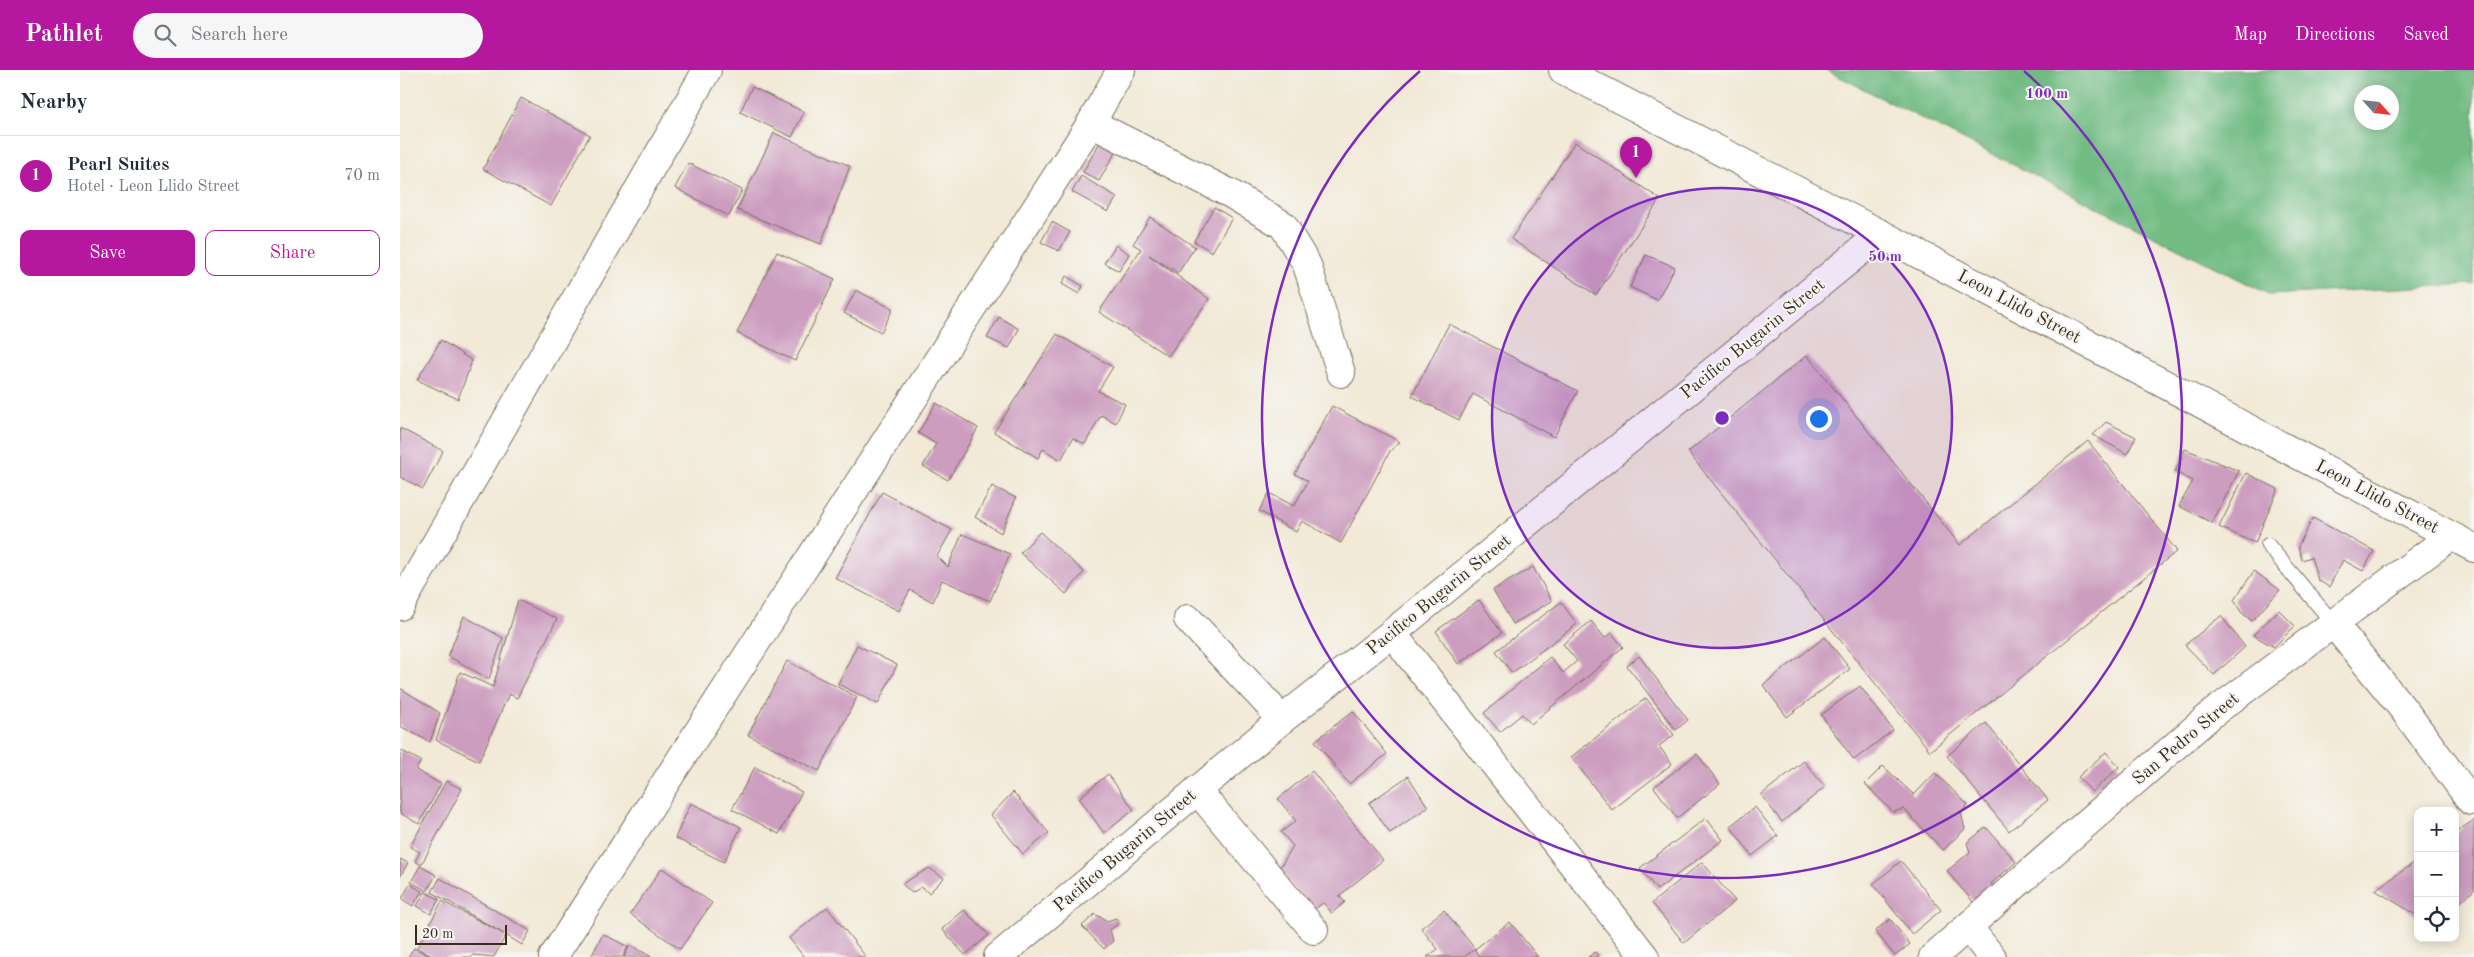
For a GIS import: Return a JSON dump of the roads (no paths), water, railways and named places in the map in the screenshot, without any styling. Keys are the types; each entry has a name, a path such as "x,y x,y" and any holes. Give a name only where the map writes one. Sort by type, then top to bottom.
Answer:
{"street":[{"path":"400,606 707,70"},
{"path":"553,957 1092,123 1121,70"},
{"name":"Leon Llido Street","path":"1563,70 1881,234 2462,542"},
{"path":"1092,123 1231,194 1283,225 1307,265 1341,373"},
{"name":"Pacifico Bugarin Street","path":"998,957 1279,722 1392,633 1881,234"},
{"name":"San Pedro Street","path":"1934,957 2213,714 2333,623 2462,542"},
{"path":"1188,619 1270,706 1279,722"},
{"path":"2333,623 2404,710 2471,801"},
{"path":"1392,633 1645,957"},
{"path":"1197,790 1314,930"},
{"path":"1968,927 1992,957"}],"lane":[{"path":"2268,545 2333,623"}],"place":[{"name":"Pearl Suites","path":"1636,178"}]}
